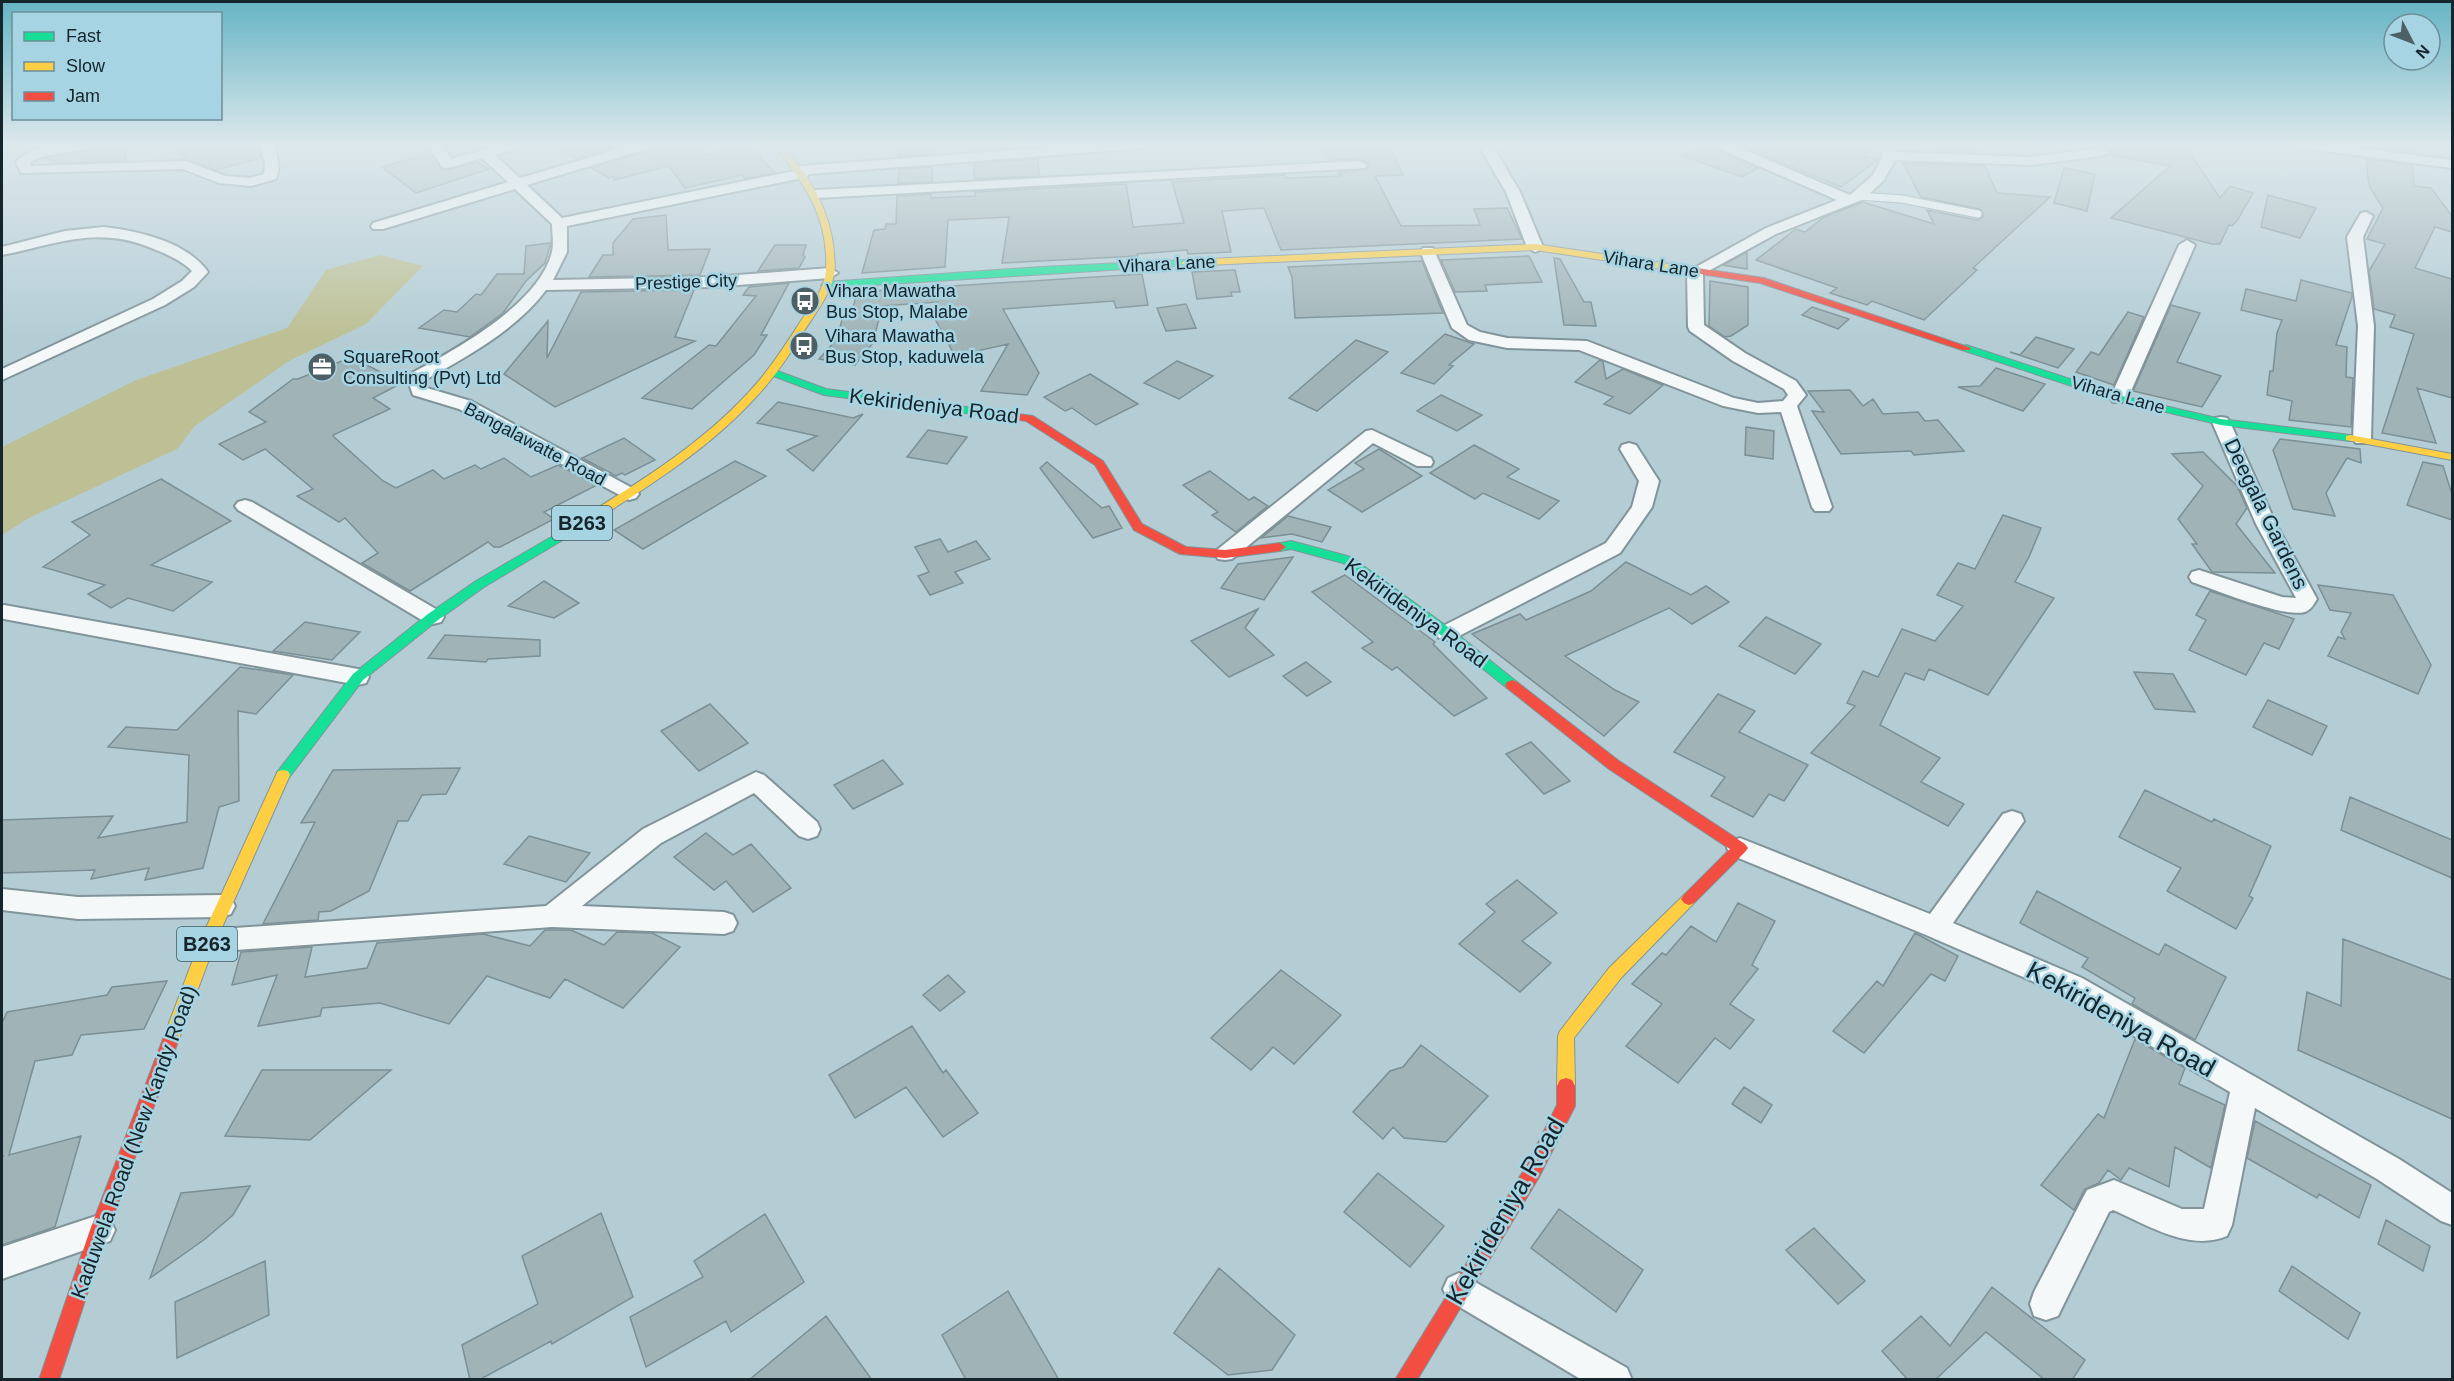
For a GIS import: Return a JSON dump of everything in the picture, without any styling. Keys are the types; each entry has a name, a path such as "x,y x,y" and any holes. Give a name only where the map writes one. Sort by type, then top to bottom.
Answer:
{"street":[{"path":"378,226 433,208"},
{"path":"544,208 559,223 628,208"},
{"path":"821,208 828,226 828,279"},
{"path":"1520,208 1535,247"},
{"path":"1428,251 1460,328 1475,336 1508,343 1581,345 1729,402 1758,408 1788,406 1797,394 1790,385 1739,357 1696,327 1695,272 1771,231 1828,208"},
{"path":"2362,439 2366,326 2355,237 2366,216"},
{"name":"Bangalawatte Road","path":"559,223 559,254 542,285 511,316 465,351 416,378 419,391 465,405 629,494"},
{"path":"2,251 75,233 109,230 150,240 194,262 200,273 188,284 159,302 2,375"},
{"path":"2120,398 2187,245"},
{"name":"Vihara Lane","path":"828,279 1535,247 1761,280 2120,398 2221,422 2362,439 2452,457"},
{"name":"Prestige City","path":"542,285 828,279"},
{"name":"Kaduwela Road (New Kandy Road)","path":"49,1380 99,1230 208,941 284,772 358,677 433,617 480,584 629,494 681,457 736,411 772,372 814,308 828,279"},
{"name":"Kekirideniya Road","path":"772,372 824,392 1029,418 1099,462 1138,527 1184,551 1225,554 1291,544 1347,560 1447,633 1614,765 1740,848 1935,927 2072,986 2388,1169 2452,1210"},
{"path":"1788,406 1822,507"},
{"name":"Deegala Gardens","path":"2199,577 2280,604 2301,606 2307,599 2266,524 2221,422"},
{"path":"1225,554 1372,435 1424,462"},
{"path":"1447,633 1613,548 1642,507 1649,482 1629,449"},
{"path":"244,506 433,617"},
{"path":"4,612 358,677"},
{"path":"552,916 652,836 756,781 808,829"},
{"path":"1935,927 2012,821"},
{"name":"Kekirideniya Road","path":"1405,1380 1533,1171 1566,1107 1566,1036 1615,974 1740,848"},
{"path":"2,900 78,908 222,906"},
{"path":"208,941 552,916 724,923"},
{"path":"2046,1304 2098,1201 2114,1195 2181,1224 2216,1225 2245,1088"},
{"path":"2,1263 99,1230"},
{"path":"1459,1289 1615,1380"}],"lane":[{"path":"1952,208 1978,214"}],"green space":[{"path":"380,255 423,266 366,324 289,361 195,426 177,449 29,518 2,535 2,447 136,380 287,328 326,270"}],"building":[{"path":"897,208 1130,208 1133,227 1184,223 1180,208 1258,208 1222,211 1231,252 1188,254 1187,250 1137,254 1138,256 1002,263 1009,217 948,220 945,267 862,273 874,230 885,229 886,224 896,224"},
{"path":"1264,208 1392,208 1401,226 1480,225 1474,209 1507,208 1522,239 1281,250"},
{"path":"1846,208 1884,208 1934,224 1927,210 1977,220 1983,217 1980,209 1977,208 2038,208 1973,268 1977,270 1924,320 1872,301 1867,305 1830,293 1837,288 1756,260 1796,229 1805,232 1824,217"},
{"path":"2122,208 2244,208 2237,221 2232,226 2229,225 2220,244 2212,244 2111,218"},
{"path":"2265,208 2316,208 2300,238 2261,227"},
{"path":"2383,208 2446,208 2452,216 2452,232 2435,227 2415,268 2452,279 2452,398 2417,388 2436,443 2382,433 2414,334 2390,327 2395,315 2374,309 2369,271 2385,244 2367,239"},
{"path":"666,215 668,250 710,249 700,275 589,277 603,255 613,255 613,243 633,219"},
{"path":"551,243 545,263 526,281 503,313 470,337 419,328 444,310 457,312 476,294 481,295 497,274 524,274 526,246"},
{"path":"775,245 806,245 803,255 805,257 799,268 758,271"},
{"path":"1747,252 1747,269 1723,265"},
{"path":"1529,256 1542,282 1485,285 1487,291 1455,292 1441,260"},
{"path":"1554,258 1560,259 1584,302 1591,302 1596,326 1564,325"},
{"path":"1422,261 1443,313 1295,318 1292,277 1288,267"},
{"path":"1235,270 1240,292 1231,292 1232,296 1197,299 1192,272"},
{"path":"1142,274 1148,305 1116,308 1114,301 1003,309 1039,373 1027,395 981,391 1008,344 955,356 934,317 938,302 882,306 873,343 855,365 819,359 837,339 845,308 853,308 857,292"},
{"path":"2301,280 2352,293 2336,345 2347,347 2346,377 2353,378 2351,427 2289,420 2292,401 2267,395 2270,371 2273,371 2277,333 2282,320 2241,310 2246,289 2296,301"},
{"path":"1710,281 1748,287 1748,325 1731,336 1725,337 1709,326"},
{"path":"789,283 761,335 767,335 754,355 692,409 642,398 709,345 716,346 756,296 743,295 749,287"},
{"path":"694,290 675,337 695,341 555,407 504,374 548,321 547,358 581,292"},
{"path":"1186,304 1196,328 1166,331 1157,308"},
{"path":"2171,305 2200,313 2177,362 2221,376 2202,407 2133,391"},
{"path":"1812,307 1849,319 1838,329 1802,315"},
{"path":"2128,312 2144,317 2114,385 2076,372 2091,352 2099,355"},
{"path":"1445,334 1474,344 1449,365 1453,366 1434,384 1401,373"},
{"path":"2036,337 2074,349 2058,368 2010,352 2020,355"},
{"path":"1356,340 1388,352 1317,411 1289,398"},
{"path":"351,357 402,383 373,398 390,409 333,435 383,481 396,488 433,470 444,479 475,465 481,469 504,458 531,477 558,465 597,485 544,512 554,519 500,547 494,547 488,542 410,591 362,563 378,553 345,518 339,522 297,496 313,489 265,449 243,460 219,444 266,422 249,412 293,379"},
{"path":"1600,360 1603,362 1606,379 1623,369 1663,385 1630,414 1604,404 1613,397 1575,382"},
{"path":"1177,361 1213,376 1179,399 1144,383"},
{"path":"1996,368 2045,384 2023,411 1958,387 1980,386"},
{"path":"1090,374 1138,404 1096,425 1072,408 1065,411 1044,397"},
{"path":"1850,390 1863,406 1873,399 1883,414 1918,412 1925,421 1938,420 1964,451 1914,455 1911,451 1841,454 1812,411 1824,412 1808,391"},
{"path":"1441,395 1482,415 1457,431 1417,411"},
{"path":"778,402 853,418 863,414 813,471 787,450 817,436 757,423"},
{"path":"1746,427 1774,431 1773,459 1745,455"},
{"path":"928,430 967,437 947,464 907,457"},
{"path":"624,438 655,460 625,475 622,473 616,476 582,458"},
{"path":"2280,439 2360,449 2361,463 2347,458 2326,493 2335,516 2293,509 2273,450"},
{"path":"1474,445 1519,469 1507,477 1559,501 1539,519 1483,493 1475,499 1430,473"},
{"path":"1379,449 1422,476 1362,512 1328,490 1364,469 1355,463"},
{"path":"2203,452 2237,486 2247,508 2236,524 2275,573 2212,572 2192,544 2197,544 2178,519 2203,486 2172,454"},
{"path":"735,461 766,476 643,549 614,530"},
{"path":"1047,462 1102,508 1109,506 1122,528 1093,538 1040,468"},
{"path":"2423,462 2443,466 2452,494 2452,520 2407,505"},
{"path":"1210,471 1249,500 1254,497 1268,506 1236,532 1212,515 1218,512 1183,485"},
{"path":"161,479 231,521 151,565 212,582 173,611 128,598 111,608 88,594 105,585 43,567 90,535 72,522"},
{"path":"2003,515 2041,528 2015,582 2054,598 1988,695 1929,669 1924,680 1905,673 1880,725 1940,758 1921,782 1964,804 1948,826 1811,753 1855,706 1847,703 1863,671 1878,677 1902,629 1935,641 1963,606 1937,595 1958,563 1975,569"},
{"path":"1288,516 1331,527 1322,542 1292,534 1261,538"},
{"path":"940,539 948,552 976,541 990,559 955,572 963,583 930,595 918,576 929,572 915,547"},
{"path":"1293,557 1264,600 1221,588 1238,564"},
{"path":"1626,562 1691,595 1706,586 1729,602 1692,624 1669,608 1565,656 1615,690 1639,702 1604,736 1472,634 1520,614 1526,620 1591,591"},
{"path":"1345,575 1435,642 1433,644 1487,698 1454,716 1397,667 1392,670 1362,648 1373,642 1312,592"},
{"path":"544,581 579,603 554,618 508,606"},
{"path":"2318,585 2393,595 2431,665 2418,694 2328,656 2338,637 2345,639 2341,632 2351,613 2330,610"},
{"path":"2210,591 2294,619 2279,649 2264,643 2246,675 2189,650 2206,620 2196,615"},
{"path":"1258,609 1245,628 1274,655 1229,677 1191,641"},
{"path":"1766,617 1821,644 1795,674 1739,646"},
{"path":"305,622 360,632 332,660 273,651"},
{"path":"445,635 540,640 540,656 488,659 486,662 428,658"},
{"path":"1306,662 1331,682 1307,696 1283,676"},
{"path":"240,667 293,675 256,714 238,711 239,801 219,807 203,868 145,880 149,868 91,879 95,870 2,873 2,820 113,816 98,838 187,822 189,755 108,747 126,727 177,730"},
{"path":"2134,672 2173,674 2195,712 2155,709"},
{"path":"1718,694 1755,711 1739,732 1808,765 1784,801 1769,794 1753,817 1711,796 1725,777 1674,752"},
{"path":"2268,700 2327,726 2312,755 2253,727"},
{"path":"710,704 748,743 699,771 661,731"},
{"path":"1531,742 1570,781 1544,794 1506,754"},
{"path":"883,760 903,784 853,809 834,785"},
{"path":"460,768 446,794 422,795 408,821 398,821 369,891 331,911 319,912 318,920 263,924 315,822 301,823 333,770"},
{"path":"2145,790 2212,822 2214,819 2271,846 2249,896 2253,898 2236,929 2167,891 2181,868 2119,837"},
{"path":"2350,797 2452,840 2452,878 2341,830"},
{"path":"706,833 733,855 751,844 791,888 753,912 726,881 714,890 674,857"},
{"path":"529,836 590,853 566,882 504,864"},
{"path":"1517,880 1557,913 1522,941 1551,963 1520,992 1459,944 1495,912 1486,904"},
{"path":"2037,891 2159,955 2165,944 2226,977 2195,1040 2132,1004 2135,998 2082,967 2088,958 2020,923"},
{"path":"1738,903 1775,921 1752,965 1758,969 1730,1004 1754,1020 1730,1049 1715,1038 1678,1083 1626,1046 1662,1004 1632,984 1662,953 1666,955 1691,926 1716,942"},
{"path":"545,930 571,930 604,945 617,932 652,933 680,947 623,1008 565,979 550,998 487,976 449,1024 380,1003 322,1008 320,1016 258,1026 277,975 232,985 241,952 312,947 305,977 367,968 377,943 483,934 530,946"},
{"path":"1915,933 1958,956 1945,981 1931,974 1864,1053 1833,1031 1877,981 1883,986"},
{"path":"2343,939 2452,980 2452,1119 2298,1050 2307,992 2341,1006"},
{"path":"1281,970 1341,1015 1294,1064 1273,1047 1251,1070 1211,1038"},
{"path":"948,975 965,992 940,1011 923,995"},
{"path":"167,981 144,1029 81,1035 72,1055 35,1061 9,1155 81,1136 55,1227 2,1245 2,1157 4,1156 2,1156 2,1023 7,1012 107,995 112,987"},
{"path":"912,1026 943,1073 946,1070 978,1113 943,1137 906,1087 855,1118 829,1075"},
{"path":"2135,1039 2185,1068 2179,1084 2225,1105 2211,1168 2175,1147 2169,1187 2129,1168 2121,1180 2108,1170 2099,1183 2085,1189 2074,1210 2041,1185 2098,1114 2104,1118"},
{"path":"1421,1045 1488,1096 1446,1142 1404,1138 1393,1127 1383,1139 1353,1112 1390,1071 1403,1067"},
{"path":"262,1070 391,1070 310,1140 225,1136"},
{"path":"1744,1087 1772,1105 1761,1123 1732,1104"},
{"path":"2255,1121 2371,1185 2359,1218 2319,1194 2317,1198 2247,1158"},
{"path":"1378,1173 1444,1226 1410,1267 1344,1212"},
{"path":"250,1186 233,1215 205,1239 150,1278 181,1193"},
{"path":"1559,1209 1643,1270 1616,1312 1531,1248"},
{"path":"601,1213 633,1297 552,1344 551,1341 479,1380 470,1380 462,1345 538,1304 522,1256"},
{"path":"765,1214 804,1282 731,1332 726,1321 646,1367 630,1317 703,1277 694,1261"},
{"path":"2386,1220 2430,1246 2423,1271 2378,1244"},
{"path":"1814,1228 1865,1281 1838,1304 1786,1250"},
{"path":"265,1261 269,1315 177,1358 175,1302"},
{"path":"2292,1266 2360,1313 2348,1339 2279,1291"},
{"path":"1219,1268 1295,1335 1272,1370 1228,1375 1174,1333"},
{"path":"1992,1287 2085,1360 2072,1380 2045,1380 1986,1332 1935,1380 1908,1380 1882,1351 1921,1316 1950,1346"},
{"path":"1008,1291 1059,1380 966,1380 942,1335"},
{"path":"826,1316 872,1380 749,1380"}],"traffic: fast":[{"path":"826,285 1041,270 1186,263"},
{"path":"1966,348 2119,398 2221,422 2350,438"},
{"path":"772,372 824,392 1004,415"},
{"path":"283,775 358,677 433,617 480,584 577,526"},
{"path":"1280,547 1291,545 1347,560 1447,633 1512,685"}],"traffic: slow":[{"path":"577,526 656,476 707,438 752,395 772,372 809,317 828,281 830,271 827,234 821,208"},
{"path":"1186,263 1535,247 1683,269"},
{"path":"2350,438 2452,457"},
{"path":"171,1039 208,941 283,775"},
{"path":"1566,1086 1566,1036 1615,973 1689,899"}],"traffic: jam":[{"path":"1683,269 1761,280 1966,348"},
{"path":"1004,415 1029,418 1099,463 1138,527 1184,551 1225,554 1280,547"},
{"path":"1512,685 1614,765 1740,848 1689,899"},
{"path":"49,1380 99,1230 171,1039"},
{"path":"1405,1380 1533,1171 1566,1106 1566,1086"}],"place":[{"name":"Vihara Mawatha Bus Stop, Malabe","path":"805,301"},
{"name":"Vihara Mawatha Bus Stop, kaduwela","path":"804,346"},
{"name":"SquareRoot Consulting (Pvt) Ltd","path":"322,367"}]}
